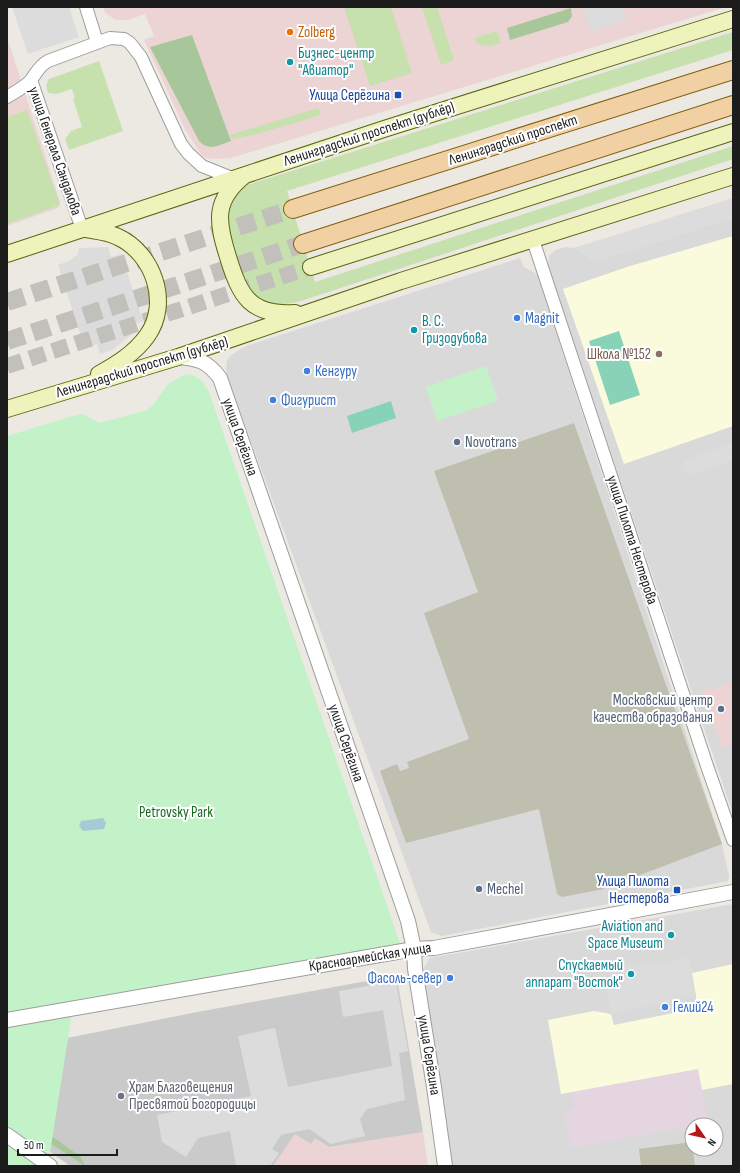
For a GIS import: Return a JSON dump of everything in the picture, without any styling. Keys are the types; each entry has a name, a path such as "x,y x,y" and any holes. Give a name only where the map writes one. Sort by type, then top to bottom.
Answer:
{"main road":[{"name":"Ленинградский проспект (дублёр)","path":"7,254 261,168 733,19"},
{"name":"Ленинградский проспект","path":"293,209 733,70"},
{"path":"303,244 733,105"},
{"path":"311,267 733,132"},
{"path":"261,168 244,175 234,185 227,194 220,211 220,229 236,283 242,293 258,308 271,312 309,313"},
{"name":"Ленинградский проспект (дублёр)","path":"7,409 178,357 401,281 733,176"},
{"path":"71,389 109,368 137,349 148,335 158,309 158,295 154,279 140,253 118,237 104,232 82,229"}],"street":[{"path":"86,7 97,42"},
{"name":"улица Генерала Сандалова","path":"82,229 31,80 40,66 48,61 97,42 110,38 124,39 130,43 141,57 181,144 202,166 232,178"},
{"path":"7,97 18,91 31,80"},
{"name":"улица Пилота Нестерова","path":"533,240 703,756 733,840"},
{"name":"улица Серёгина","path":"178,357 199,360 212,367 220,378 408,921 414,949 415,969 445,1166"},
{"name":"Красноармейская улица","path":"7,1020 414,949 434,948 733,892"},
{"path":"7,1135 50,1166"}],"shaded area":[{"path":"12,7 69,7 79,37 28,54"},
{"path":"103,7 726,7 231,158 217,159 206,158 200,153 185,129 144,40 154,36 145,14 128,20 115,20 105,12"},
{"path":"583,7 622,7 627,20 591,32"},
{"path":"7,37 60,202 58,208 7,226"},
{"path":"733,198 733,218 596,261 574,248"},
{"path":"733,218 733,814 548,266 549,256 555,250 566,247 574,248 596,261"},
{"name":"Школа №152","path":"733,236 733,426 624,464 563,289 630,266"},
{"path":"108,247 111,257 121,254 143,321 133,324 135,332 112,350 100,354 97,344 85,349 58,265 69,261 78,254 79,248"},
{"path":"520,258 524,267 537,274 722,844 729,877 728,881 442,936 431,932 227,376 226,368 227,360 231,355 246,346"},
{"path":"574,423 722,844 632,878 631,875 603,880 604,889 562,897 557,894 539,809 406,843 380,771 397,764 400,771 409,768 407,762 469,739 424,613 478,592 434,471"},
{"path":"733,443 733,460 687,476 682,461"},
{"name":"Московский центр качества образования","path":"733,682 733,744 722,747 702,691"},
{"path":"631,874 633,883 604,889 603,880"},
{"path":"733,904 733,1166 452,1166 423,969 430,958"},
{"path":"689,958 696,996 611,1014 605,981 623,978 621,968 660,960 661,963"},
{"path":"733,964 733,1084 702,1090 698,1069 561,1094 548,1020 594,1011 611,1014 614,1025 698,1008 692,973"},
{"path":"394,976 397,978 423,1132 329,1147 315,1138 311,1144 295,1134 273,1166 70,1166 7,1121 7,1050 192,1013"},
{"path":"396,981 408,1051 399,1053 405,1100 367,1109 360,1119 365,1136 331,1144 309,1129 281,1135 272,1149 279,1153 270,1166 236,1166 230,1131 198,1138 186,1157 162,1142 157,1115 251,1096 238,1036 275,1028 288,1087 392,1066 383,1010 343,1017 339,991"},
{"path":"698,1069 707,1117 684,1117 684,1127 571,1148 564,1111 574,1109 572,1092"},
{"path":"423,1132 428,1166 273,1166 295,1133 310,1144 315,1138 329,1147"},
{"path":"684,1143 684,1157 694,1157 695,1166 641,1166 639,1149"}],"green space":[{"path":"344,7 391,7 412,73 370,86"},
{"path":"422,7 437,7 454,60 441,65"},
{"path":"571,8 572,16 568,22 510,40 507,28"},
{"path":"497,31 501,43 483,46 476,42 474,38"},
{"path":"733,32 733,50 287,191 315,282 733,146 733,159 298,302 280,304 266,302 253,294 248,287 237,262 227,224 227,213 230,204 239,192 247,185"},
{"path":"192,35 231,141 214,147 207,146 199,141 150,47"},
{"path":"99,61 123,131 69,150 65,139 71,131 82,127 73,99 75,98 72,89 57,94 48,93 46,85 49,79"},
{"path":"318,108 321,115 257,134 232,139 230,135"},
{"path":"27,110 60,205 7,224 7,117"},
{"path":"619,331 640,395 610,405 589,341"},
{"path":"486,366 498,401 437,421 426,387"},
{"name":"Petrovsky Park","path":"186,374 194,376 200,380 209,392 401,946 74,1000 48,1166 7,1166 7,436 76,415 83,414 100,423 147,410 153,405 168,384"},
{"path":"391,401 396,418 352,433 347,416"},
{"path":"7,1105 80,1156 85,1166 7,1115"}],"water":[{"path":"103,818 106,823 104,829 83,831 79,826 81,821"}],"tunnel":[{"path":"7,302 293,209"},
{"path":"7,341 303,244"},
{"path":"7,366 311,267"}],"place":[{"name":"Zolberg","path":"290,32"},
{"name":"Бизнес-центр \"Авиатор\"","path":"290,62"},
{"name":"Улица Серёгина","path":"398,95"},
{"name":"Magnit","path":"517,318"},
{"name":"В. С. Гризодубова","path":"414,330"},
{"name":"Школа №152","path":"659,354"},
{"name":"Кенгуру","path":"307,371"},
{"name":"Фигурист","path":"273,400"},
{"name":"Novotrans","path":"457,442"},
{"name":"Московский центр качества образования","path":"721,709"},
{"name":"Mechel","path":"479,889"},
{"name":"Улица Пилота Нестерова","path":"677,890"},
{"name":"Aviation and Space Museum","path":"671,935"},
{"name":"Спускаемый аппарат \"Восток\"","path":"631,974"},
{"name":"Фасоль-север","path":"450,978"},
{"name":"Гелий24","path":"665,1007"},
{"name":"Храм Благовещения Пресвятой Богородицы","path":"121,1096"}]}
